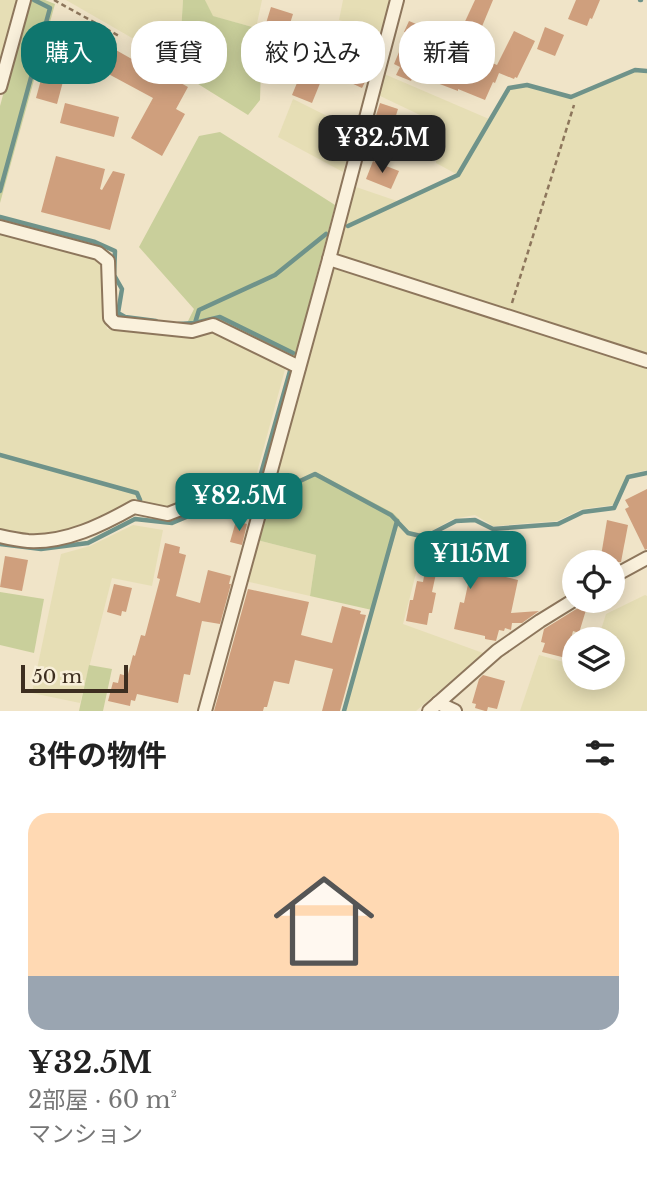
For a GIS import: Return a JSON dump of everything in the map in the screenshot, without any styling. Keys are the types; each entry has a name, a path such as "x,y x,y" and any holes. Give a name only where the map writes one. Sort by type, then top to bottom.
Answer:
{"street":[{"path":"0,87 24,0"},
{"path":"205,711 397,0"},
{"path":"0,227 98,253 108,261 110,318 115,323 191,331 213,325 299,368"},
{"path":"329,259 647,360"},
{"path":"0,536 29,541 60,538 103,524 134,507 168,514 247,482 266,487"},
{"path":"625,570 647,558"},
{"path":"433,707 497,651 562,607"},
{"path":"433,707 455,711"}],"path":[{"path":"54,0 119,36"},
{"path":"508,316 574,105"}],"shaded area":[{"path":"0,0 17,0 0,63"},
{"path":"66,0 183,0 182,21 131,21 131,37 117,29 117,21 103,21"},
{"path":"205,0 262,0 258,21 241,21 241,24 212,16"},
{"path":"343,0 390,0 385,21 339,20"},
{"path":"635,70 647,71 647,356 334,255 353,186 400,202 458,175 436,163 436,149 411,138 420,115 376,94 379,84 385,84 385,74 399,80 399,84 408,84 489,119 509,88 527,85 571,97"},
{"path":"293,99 355,130 343,172 278,137"},
{"path":"0,231 99,257 107,329 188,336 209,330 286,366 256,476 166,507 133,502 100,521 43,536 0,530"},
{"path":"332,268 647,367 647,470 628,474 614,505 582,509 557,521 493,526 475,515 453,519 426,534 403,624 483,653 416,711 346,711 372,610 400,520 271,491"},
{"path":"133,525 163,530 152,586 112,578 80,703 32,693 61,554 90,546"},
{"path":"257,540 316,555 310,596 245,581"},
{"path":"647,596 647,711 520,711 539,655 562,662 562,690 625,690 625,627 602,627 606,614 625,613 625,605"}],"green space":[{"path":"29,0 45,0 55,4 50,21 23,21"},
{"path":"183,0 205,0 213,16 241,24 241,84 260,84 260,100 248,115 198,84 227,84 227,21 182,21"},
{"path":"21,29 21,84 33,84 0,203 0,106"},
{"path":"220,132 335,205 295,357 218,321 188,321 194,309 139,247 199,136"},
{"path":"316,472 393,513 400,520 372,610 310,596 316,555 257,540 271,491"},
{"path":"0,592 44,599 34,653 0,645"},
{"path":"89,665 112,669 103,711 79,711"}],"building":[{"path":"475,0 493,0 484,21 465,21"},
{"path":"576,0 600,0 587,26 568,19"},
{"path":"271,7 293,14 291,21 267,21"},
{"path":"545,27 564,35 555,56 537,49"},
{"path":"514,31 535,41 517,78 499,73 495,83 495,64 497,65"},
{"path":"117,51 131,59 131,84 183,84 188,87 176,109 185,114 162,156 131,138 153,98 117,79"},
{"path":"399,52 399,66 394,64"},
{"path":"40,84 62,84 57,104 36,98"},
{"path":"297,84 320,84 312,103 292,95"},
{"path":"440,84 492,84 485,100"},
{"path":"65,103 119,117 114,137 60,123"},
{"path":"380,103 398,109 393,125 389,124 386,133 372,128"},
{"path":"56,156 105,169 100,189 102,190 113,171 125,174 110,230 41,212"},
{"path":"373,161 399,171 391,189 366,179"},
{"path":"647,489 645,550 625,509 629,507 625,500"},
{"path":"607,520 628,525 623,550 602,550"},
{"path":"236,521 247,524 242,545 230,542"},
{"path":"476,532 498,537 495,547 490,546 485,572 518,580 511,613 539,611 522,623 512,623 511,630 499,630 496,641 454,629 460,602 464,603 473,561 451,556 447,572 437,569 432,592 436,593 427,625 406,621 417,581 423,582 428,540 472,549"},
{"path":"165,543 180,547 179,553 186,555 176,596 200,603 208,570 231,576 220,624 202,621 190,675 184,674 178,703 137,694 135,701 131,700 130,706 108,701 113,682 118,683 120,674 127,676 141,635 145,636 160,579 157,578"},
{"path":"5,556 28,560 22,591 0,587"},
{"path":"114,584 132,588 126,612 122,611 121,616 107,612"},
{"path":"248,589 309,602 301,635 332,643 342,606 366,615 340,711 322,711 333,669 295,660 289,684 274,681 267,707 264,707 263,711 214,711"},
{"path":"570,613 585,613 581,627 562,627 562,657 542,652 545,643 541,642 544,629"},
{"path":"483,675 505,681 497,709 488,707 485,711 475,708 476,704 472,703 479,679"}],"waterway":[{"path":"0,191 50,8 34,0"},
{"path":"348,226 458,175 509,88 527,85 571,97 635,70 647,71"},
{"path":"0,217 95,242 115,251 114,275 122,289 118,313 125,317 156,321"},
{"path":"178,324 195,323 199,310 275,275 326,234"},
{"path":"195,323 220,317 293,353"},
{"path":"260,477 290,371"},
{"path":"0,455 137,493 140,500"},
{"path":"272,494 315,474 391,515 408,533 425,537 456,521 475,520 493,529 558,524 583,512 614,508 628,477 647,473"},
{"path":"0,544 41,549 88,543 135,519 172,523 243,493 255,493"},
{"path":"344,711 397,521"}]}
